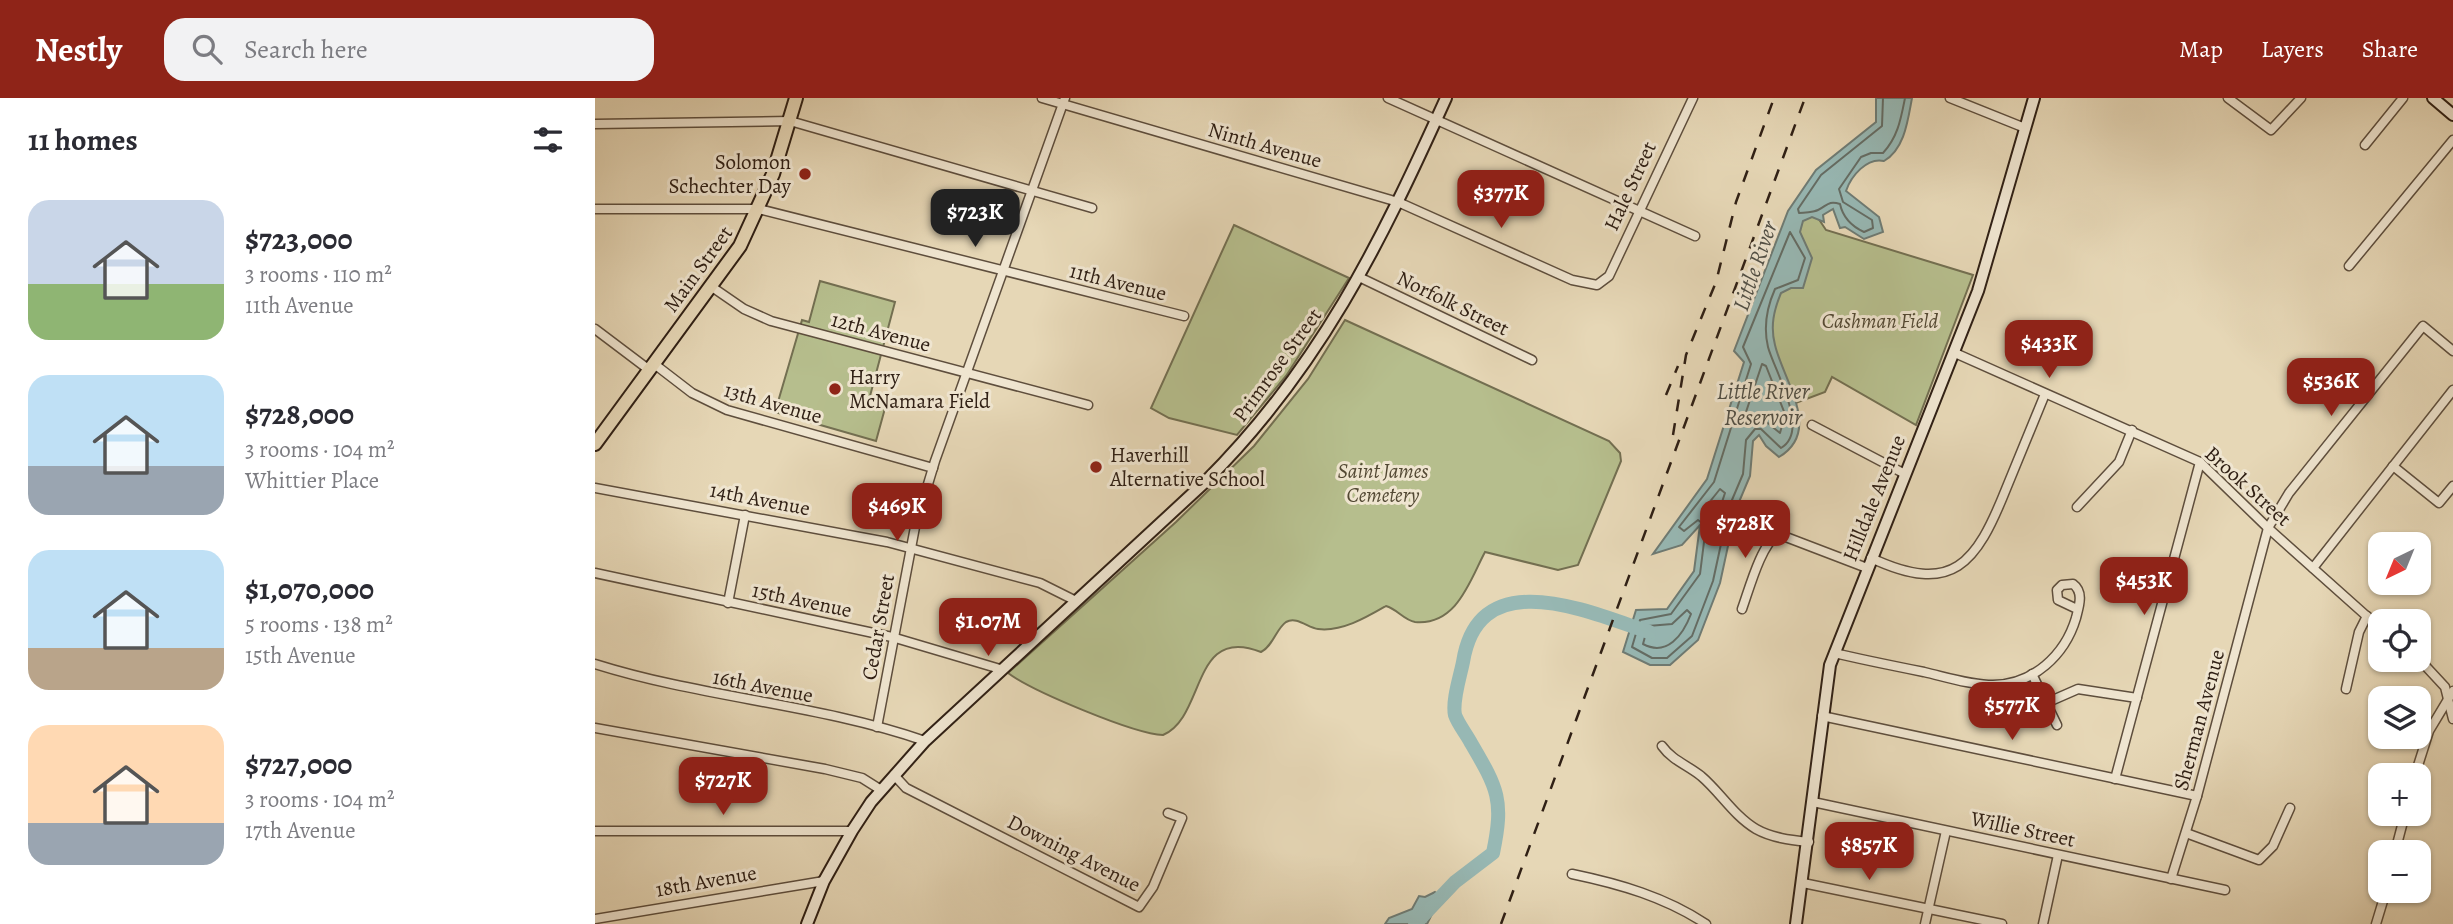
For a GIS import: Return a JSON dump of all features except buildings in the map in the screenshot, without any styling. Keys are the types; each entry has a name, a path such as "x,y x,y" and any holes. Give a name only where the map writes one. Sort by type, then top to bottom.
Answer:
{"main road":[{"name":"Main Street","path":"595,444 740,246 759,209 796,98"},
{"name":"Primrose Street","path":"807,924 824,881 852,831 894,775 925,741 1000,669 1186,501 1242,445 1293,383 1359,278 1446,98"},
{"name":"Hilldale Avenue","path":"1796,924 1809,842 1822,716 1834,653 1955,353 1986,266 2034,98"},
{"path":"2433,98 2453,115"}],"street":[{"name":"Ninth Avenue","path":"1042,98 1064,101 1398,202 1572,280 1597,285"},
{"path":"1388,98 1638,208 1695,236"},
{"name":"Hale Street","path":"1597,285 1609,276 1638,208 1693,98"},
{"path":"1950,98 2025,128"},
{"path":"2228,98 2271,130 2301,98"},
{"path":"2365,145 2403,98"},
{"name":"Cedar Street","path":"877,727 911,548 933,468 1064,101"},
{"path":"595,124 790,121 1092,208"},
{"path":"2349,266 2453,140"},
{"name":"11th Avenue","path":"595,209 759,209 1184,316"},
{"name":"Norfolk Street","path":"1359,278 1532,360"},
{"name":"12th Avenue","path":"712,287 744,309 771,321 1088,405"},
{"name":"Sherman Avenue","path":"2171,879 2197,796 2268,528 2289,493 2423,326 2453,351"},
{"name":"13th Avenue","path":"595,329 692,393 727,410 933,468"},
{"name":"Brook Street","path":"1955,353 2132,430 2200,463 2367,616"},
{"path":"2313,568 2453,390"},
{"path":"1742,609 1757,568 1773,537 1778,534 1869,563 1921,575 1950,569 1970,557 1989,531 2045,394"},
{"path":"1812,425 1905,474"},
{"path":"2077,507 2119,462 2132,430"},
{"path":"2115,779 2200,463"},
{"path":"2393,466 2439,503 2453,486"},
{"name":"14th Avenue","path":"595,488 745,514 911,548 1040,583 1076,601"},
{"path":"728,603 745,514"},
{"name":"15th Avenue","path":"595,573 895,637 1000,669"},
{"path":"1834,653 1986,685 2006,684 2032,674 2060,651 2077,609"},
{"path":"2346,689 2359,632 2367,616"},
{"name":"16th Avenue","path":"595,664 691,690 877,727 925,741"},
{"path":"2431,670 2451,694 2453,719"},
{"path":"2032,674 2057,725"},
{"path":"2046,703 2078,689 2137,698"},
{"path":"2419,763 2430,732 2451,694"},
{"path":"1822,716 2197,796"},
{"path":"595,728 825,769 862,778 881,790"},
{"path":"1662,746 1669,756 1699,774 1722,794 1738,814 1756,829 1777,837 1809,842"},
{"name":"Downing Avenue","path":"894,775 906,788 1139,908 1153,887 1182,818 1168,813"},
{"name":"Willie Street","path":"1813,802 2225,890"},
{"path":"2186,833 2259,860 2269,853 2290,808"},
{"path":"595,831 852,831"},
{"path":"1925,924 1946,831"},
{"path":"2043,924 2058,855"},
{"path":"1572,874 1639,891 1673,904 1706,924"},
{"name":"18th Avenue","path":"595,919 824,881"},
{"path":"1803,883 2002,924"},
{"path":"2376,924 2382,903"}],"green space":[{"name":"Cashman Field","path":"1814,212 1826,230 1973,275 1916,425 1832,377 1825,392 1793,404 1779,380 1769,317 1804,215"},
{"path":"1234,225 1349,278 1286,376 1237,435 1169,418 1151,408"},
{"path":"820,281 895,302 870,396 887,401 876,441 775,412 802,320 809,322"},
{"name":"Saint James Cemetery","path":"1345,320 1609,441 1620,453 1621,461 1578,565 1558,570 1485,552 1460,599 1442,617 1415,622 1386,606 1354,623 1336,628 1318,629 1298,621 1286,622 1269,646 1261,652 1238,647 1222,651 1211,661 1187,710 1177,725 1163,735 1130,727 1084,710 1038,690 1008,673 1176,522 1254,446 1308,379"}],"water":[{"name":"Little River Reservoir","path":"1876,98 1912,98 1904,133 1897,149 1884,161 1872,162 1861,169 1846,191 1879,217 1883,232 1864,239 1845,227 1840,228 1833,209 1823,215 1824,222 1812,217 1803,221 1800,232 1812,258 1803,288 1791,288 1781,293 1773,325 1779,359 1797,404 1798,433 1792,446 1779,457 1766,446 1759,435 1753,441 1750,476 1736,509 1720,583 1698,640 1670,665 1650,665 1623,652 1636,610 1667,609 1694,571 1700,525 1682,545 1653,554 1707,479 1744,362 1734,351 1788,211 1816,170 1876,122"},
{"path":"1435,892 1441,896 1427,924 1385,924 1389,918 1412,909 1419,896 1425,897"}],"waterway":[{"name":"Little River","path":"1415,924 1455,882 1493,853 1498,820 1496,795 1493,784 1458,722 1454,709 1463,662 1473,631 1490,612 1513,603 1540,602 1568,606 1649,632"}],"railway":[{"path":"1673,435 1686,355 1716,282 1736,202 1774,98"},
{"path":"1501,924 1805,98"},
{"path":"1666,395 1678,366"}],"place":[{"name":"Solomon Schechter Day","path":"805,174"},
{"name":"Harry McNamara Field","path":"835,389"},
{"name":"Haverhill Alternative School","path":"1096,467"}]}
